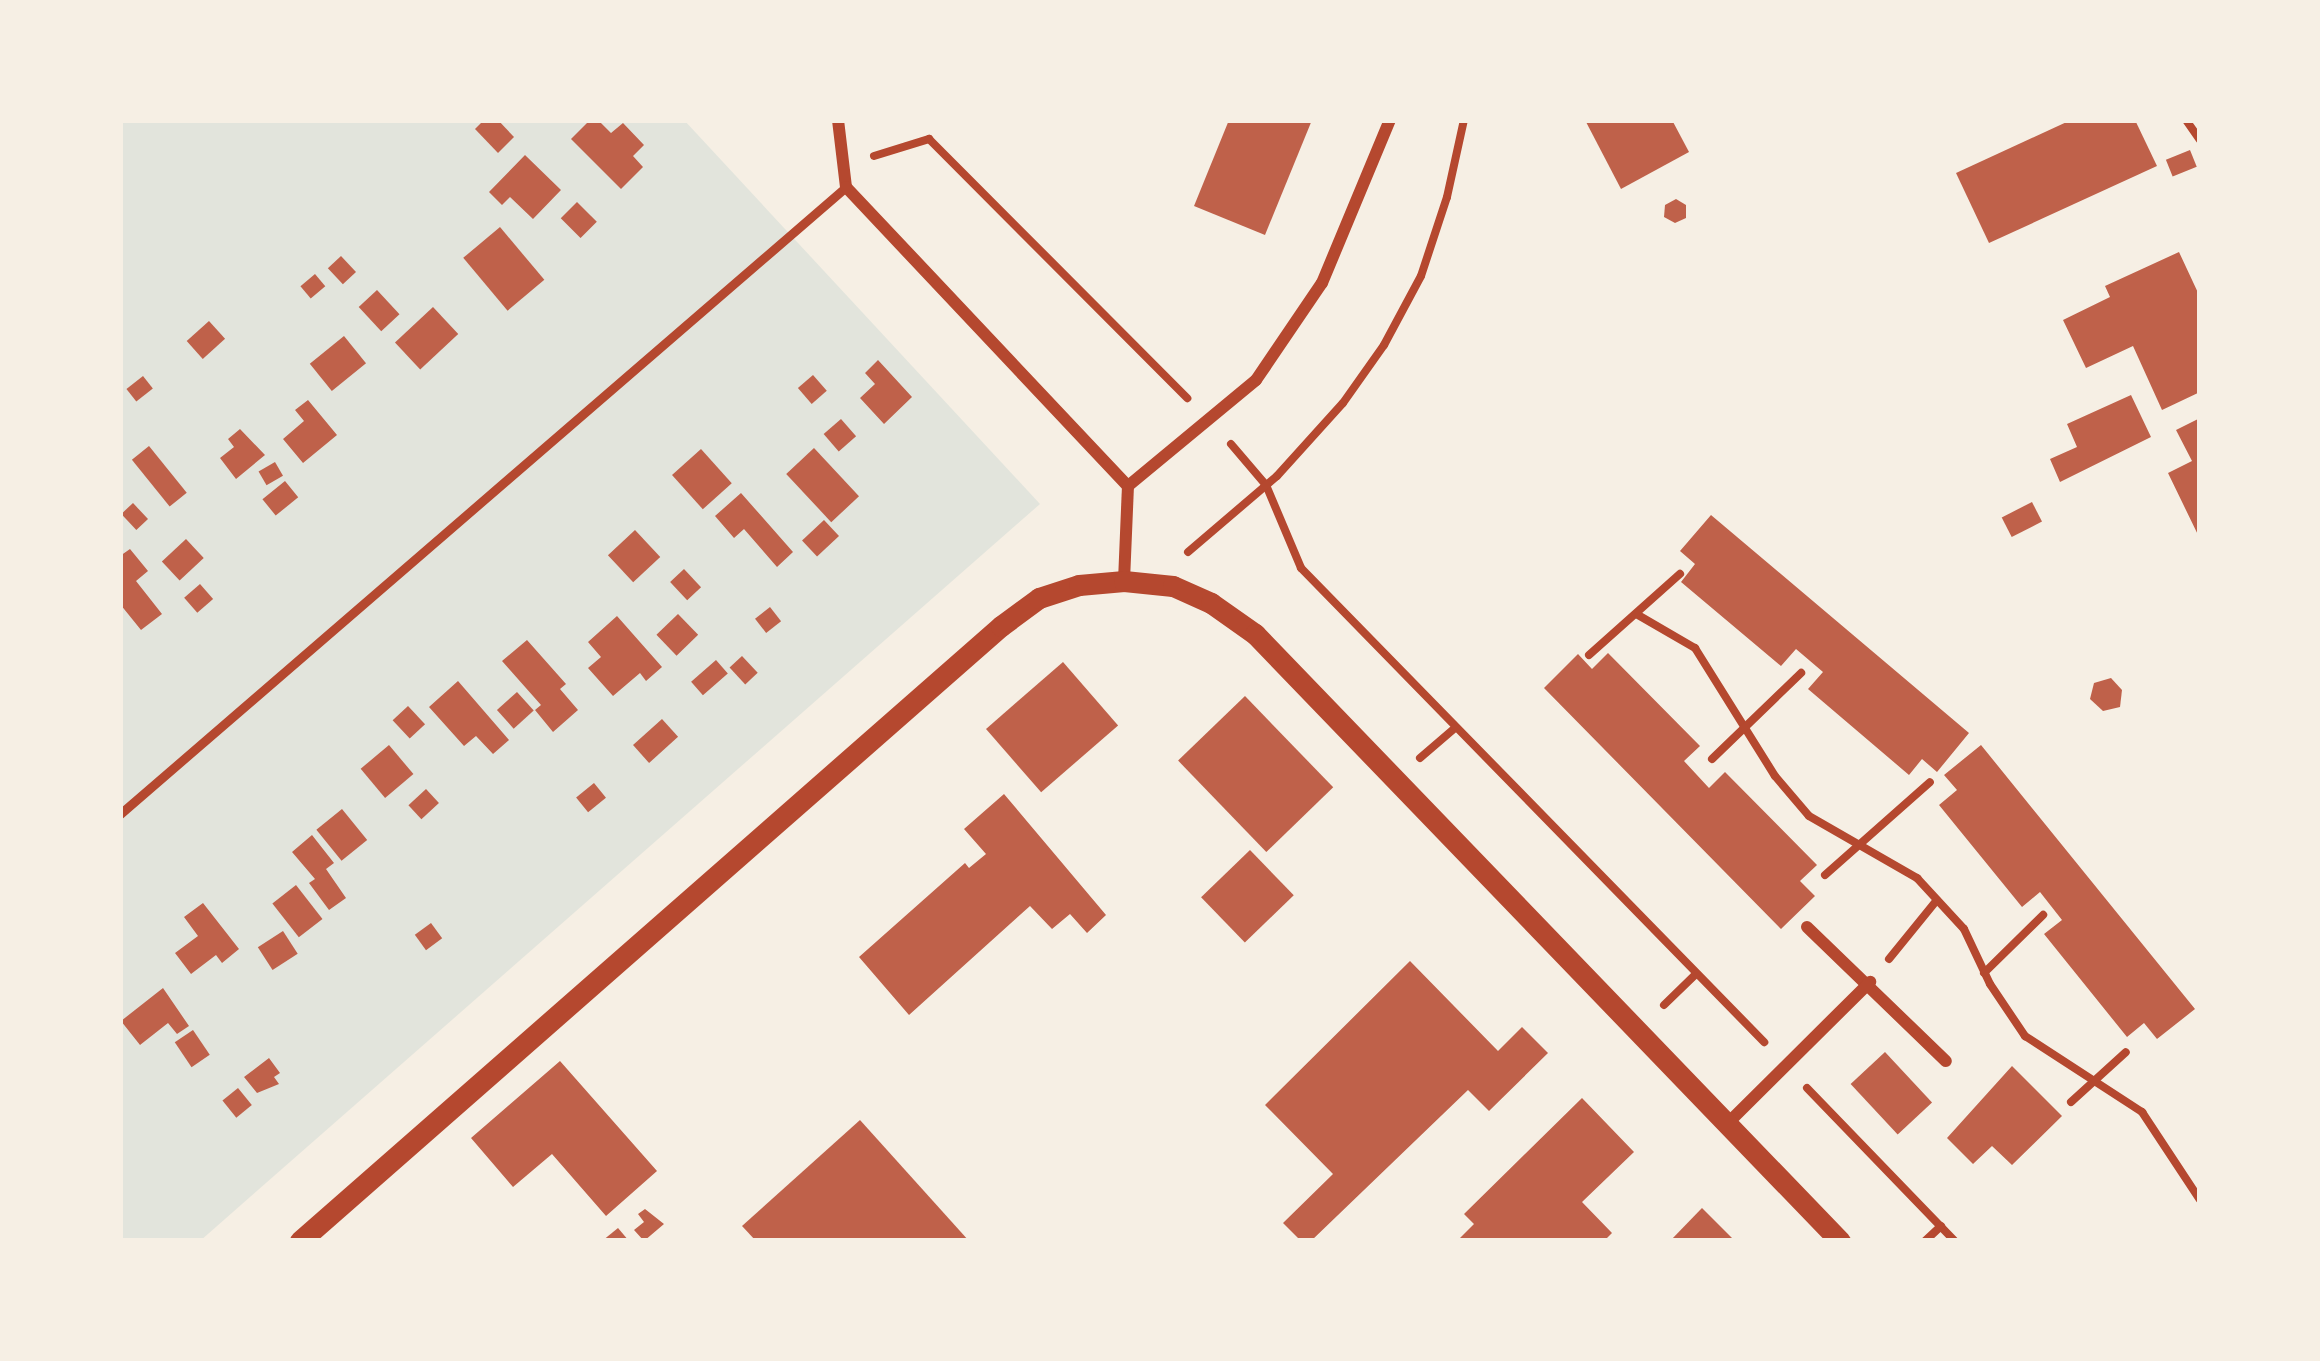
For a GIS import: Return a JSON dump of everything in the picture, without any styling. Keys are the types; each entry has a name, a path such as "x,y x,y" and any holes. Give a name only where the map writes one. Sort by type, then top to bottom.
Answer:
{"street":[{"path":"838,120 846,187 1128,486 1124,581"},
{"path":"1128,486 1256,380 1322,283 1390,120"},
{"path":"301,1241 1001,626 1039,598 1078,585 1124,581 1172,586 1211,603 1255,634 1840,1241"},
{"path":"1807,927 1870,982 1946,1061"},
{"path":"1727,1124 1870,982"}],"lane":[{"path":"120,814 846,187"}],"path":[{"path":"1172,586 1190,547 1266,485 1343,404 1384,345 1421,276 1448,196 1464,120"},
{"path":"2186,120 2200,140"},
{"path":"843,161 929,140 1208,420 1266,485 1301,568 1955,1241"},
{"path":"1589,655 1680,574"},
{"path":"1638,615 1695,648 1775,776 1809,816 1917,878 1964,929 1984,973 2025,1036 2142,1112 2200,1200"},
{"path":"1712,759 1801,673"},
{"path":"1825,875 1930,782"},
{"path":"1870,982 1937,900"},
{"path":"1984,973 2043,915"},
{"path":"2071,1102 2126,1052"},
{"path":"1925,1241 1941,1226"}],"shaded area":[{"path":"120,120 684,120 1040,504 200,1241 120,1241"}],"building":[{"path":"484,120 498,120 514,137 498,153 475,129"},
{"path":"590,120 598,120 611,133 623,123 644,145 633,156 643,167 621,189 571,139"},
{"path":"1229,120 1312,120 1265,235 1194,206"},
{"path":"1585,120 1672,120 1689,152 1621,189"},
{"path":"2071,120 2135,120 2157,166 1989,243 1956,173"},
{"path":"2190,150 2197,167 2173,176 2166,160"},
{"path":"525,155 561,190 533,219 510,197 502,205 489,192"},
{"path":"1676,199 1686,205 1686,218 1675,223 1664,217 1665,205"},
{"path":"577,202 597,222 581,238 561,218"},
{"path":"500,227 544,280 508,311 463,258"},
{"path":"2179,252 2200,297 2200,392 2162,410 2133,346 2086,368 2063,320 2110,297 2105,286"},
{"path":"341,256 356,272 343,284 328,268"},
{"path":"315,274 325,286 311,298 300,286"},
{"path":"377,290 400,314 381,331 359,307"},
{"path":"433,307 458,334 420,370 395,342"},
{"path":"209,321 225,339 203,359 187,341"},
{"path":"344,336 366,363 332,391 310,364"},
{"path":"878,360 912,397 884,424 860,398 875,384 865,373"},
{"path":"813,375 827,391 812,404 798,388"},
{"path":"143,376 153,389 136,402 126,389"},
{"path":"2131,395 2151,437 2060,482 2050,459 2077,447 2067,424"},
{"path":"308,400 337,435 303,463 283,439 304,421 295,410"},
{"path":"2200,418 2200,539 2168,473 2192,461 2176,430"},
{"path":"841,419 856,436 839,451 824,434"},
{"path":"240,429 265,455 236,479 220,458 234,447 228,439"},
{"path":"149,446 187,493 170,506 132,460"},
{"path":"814,448 859,496 831,522 786,474"},
{"path":"701,449 732,483 703,509 672,475"},
{"path":"275,462 283,476 267,485 259,472"},
{"path":"285,481 298,497 276,516 262,499"},
{"path":"741,493 793,552 777,567 744,529 734,538 715,516"},
{"path":"2032,502 2042,522 2012,537 2002,517"},
{"path":"133,503 148,519 136,530 121,514"},
{"path":"1711,515 1969,733 1937,772 1922,759 1909,775 1808,689 1823,672 1796,649 1781,666 1681,582 1695,564 1680,551"},
{"path":"824,520 839,536 817,557 802,540"},
{"path":"635,530 660,557 633,582 608,555"},
{"path":"186,539 204,558 180,581 162,562"},
{"path":"130,549 148,571 136,581 162,614 141,630 120,604 120,556"},
{"path":"684,569 701,587 687,600 670,582"},
{"path":"200,584 213,599 197,613 184,598"},
{"path":"770,607 781,621 766,633 755,619"},
{"path":"678,614 698,635 677,656 656,635"},
{"path":"617,616 662,667 646,681 640,673 613,696 588,668 601,657 588,642"},
{"path":"527,640 566,684 560,689 578,710 553,732 535,710 541,705 502,661"},
{"path":"1608,653 1700,746 1684,761 1709,788 1725,772 1817,865 1800,881 1815,896 1781,929 1544,688 1578,654 1592,669"},
{"path":"742,656 758,673 745,684 730,668"},
{"path":"716,660 728,674 703,695 691,682"},
{"path":"1063,662 1118,725 1041,792 986,729"},
{"path":"2111,678 2122,690 2120,707 2103,711 2090,699 2094,683"},
{"path":"458,681 509,740 493,754 476,736 464,746 429,707"},
{"path":"517,692 534,711 514,729 497,710"},
{"path":"1245,696 1333,787 1266,852 1178,761"},
{"path":"408,706 425,724 410,739 393,720"},
{"path":"662,719 678,737 649,763 633,745"},
{"path":"389,745 413,774 385,798 361,769"},
{"path":"1981,745 2195,1009 2157,1039 2144,1023 2127,1037 2044,934 2062,920 2040,892 2022,907 1939,805 1957,790 1944,775"},
{"path":"594,783 606,798 588,812 576,797"},
{"path":"426,789 439,803 421,819 408,805"},
{"path":"1004,794 1106,915 1087,933 1070,914 1052,929 1030,906 909,1015 859,957 965,863 969,868 986,854 964,829"},
{"path":"342,809 367,840 342,861 316,830"},
{"path":"312,835 334,863 326,869 346,898 329,910 309,883 315,879 292,852"},
{"path":"1250,850 1294,895 1245,943 1201,897"},
{"path":"296,885 322,919 299,937 272,903"},
{"path":"203,903 239,949 222,963 216,955 191,974 175,953 198,936 184,917"},
{"path":"431,923 442,938 426,950 415,935"},
{"path":"283,931 298,954 273,970 258,947"},
{"path":"1410,961 1498,1051 1522,1027 1548,1053 1489,1111 1468,1090 1311,1241 1301,1241 1283,1223 1333,1174 1265,1105"},
{"path":"163,988 189,1026 177,1034 168,1023 140,1045 121,1021"},
{"path":"193,1030 210,1055 192,1067 175,1042"},
{"path":"1885,1052 1932,1102 1898,1135 1851,1084"},
{"path":"269,1058 280,1073 274,1077 279,1084 257,1093 244,1077"},
{"path":"560,1061 657,1171 606,1216 552,1154 513,1187 471,1138"},
{"path":"2012,1066 2062,1116 2012,1165 1992,1146 1973,1164 1947,1138"},
{"path":"238,1088 252,1105 236,1118 222,1101"},
{"path":"1582,1098 1634,1152 1582,1202 1612,1233 1604,1241 1457,1241 1474,1224 1464,1214"},
{"path":"860,1120 969,1241 756,1241 742,1226"},
{"path":"1702,1208 1735,1241 1670,1241"},
{"path":"645,1209 664,1224 644,1241 634,1230 644,1222 638,1214"},
{"path":"618,1228 629,1241 602,1241"}]}
